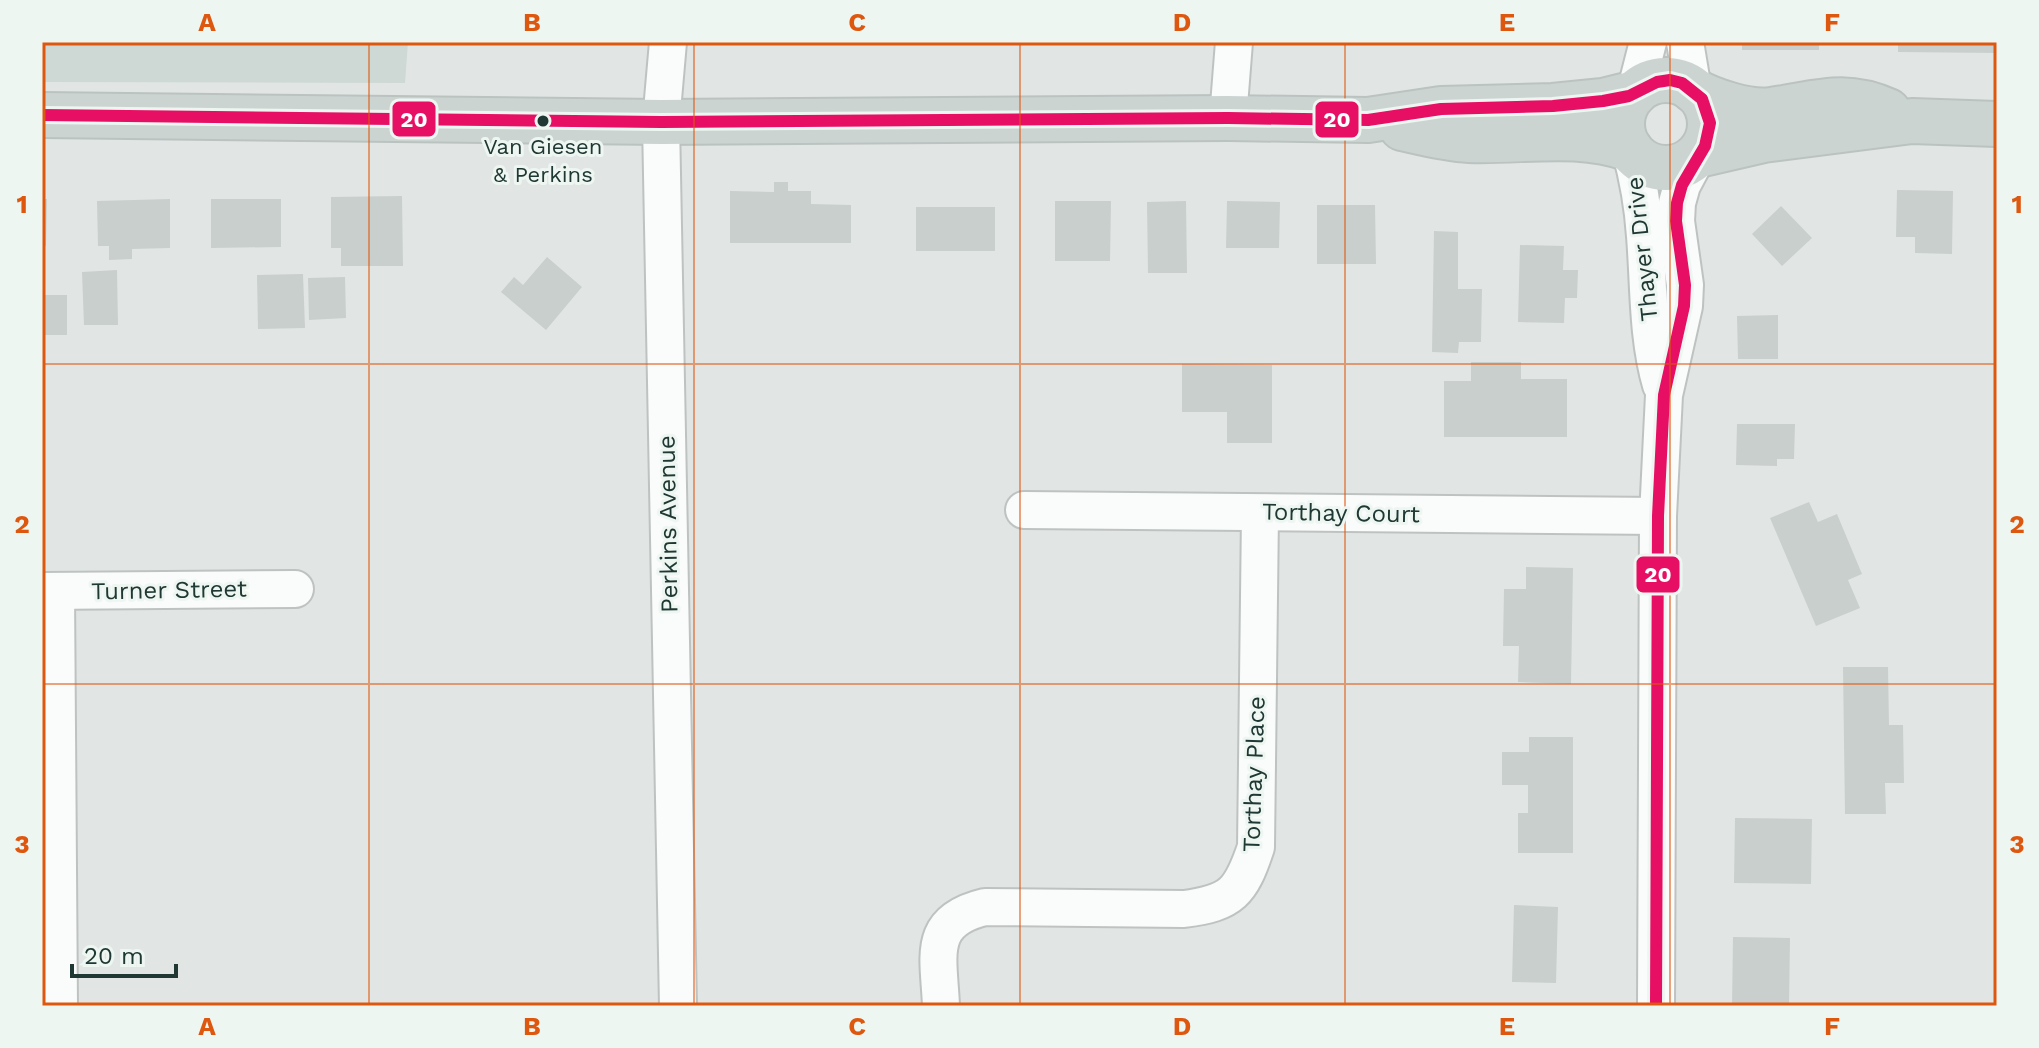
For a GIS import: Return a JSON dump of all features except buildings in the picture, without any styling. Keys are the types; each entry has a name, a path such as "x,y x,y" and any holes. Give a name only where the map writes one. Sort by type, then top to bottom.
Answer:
{"main road":[{"path":"42,115 661,122 1368,120 1441,109 1553,106 1603,101 1670,80 1730,105 1769,111 1815,101 1855,101 1876,105 1912,121"},
{"path":"1693,90 1702,99 1710,123 1709,135 1698,155"},
{"path":"1635,93 1627,106 1623,135 1639,159 1663,168 1675,168 1698,155 1763,140 1912,121 1997,124"},
{"path":"1368,120 1468,140 1568,136 1614,143 1630,149"}],"street":[{"name":"Perkins Avenue","path":"668,42 661,122 678,1006"},
{"path":"1228,118 1234,42"},
{"path":"1635,93 1648,42"},
{"path":"1685,42 1693,90"},
{"name":"Thayer Drive","path":"1630,149 1639,186 1645,235 1653,357 1664,395"},
{"name":"Thayer Drive","path":"1656,1006 1658,516 1664,395 1684,306 1685,285 1676,221 1677,203 1682,185 1698,155"},
{"name":"Torthay Court","path":"1024,510 1658,516"},
{"name":"Torthay Place","path":"941,1006 940,939 949,922 964,912 985,907 1184,909 1222,900 1235,892 1245,878 1256,847 1260,513"},
{"name":"Turner Street","path":"49,591 295,589"},
{"path":"49,591 59,1006"}],"shaded area":[{"path":"42,42 408,42 405,83 42,82"}],"transit line":[{"name":"20","path":"42,115 661,122 1368,120 1441,109 1553,106 1603,101 1629,96 1657,82 1670,80 1682,83 1702,99 1710,123 1705,146 1682,185 1677,203 1676,221 1685,285 1684,306 1664,395 1658,516 1656,1006"}],"place":[{"name":"Van Giesen & Perkins","path":"543,121"}]}
